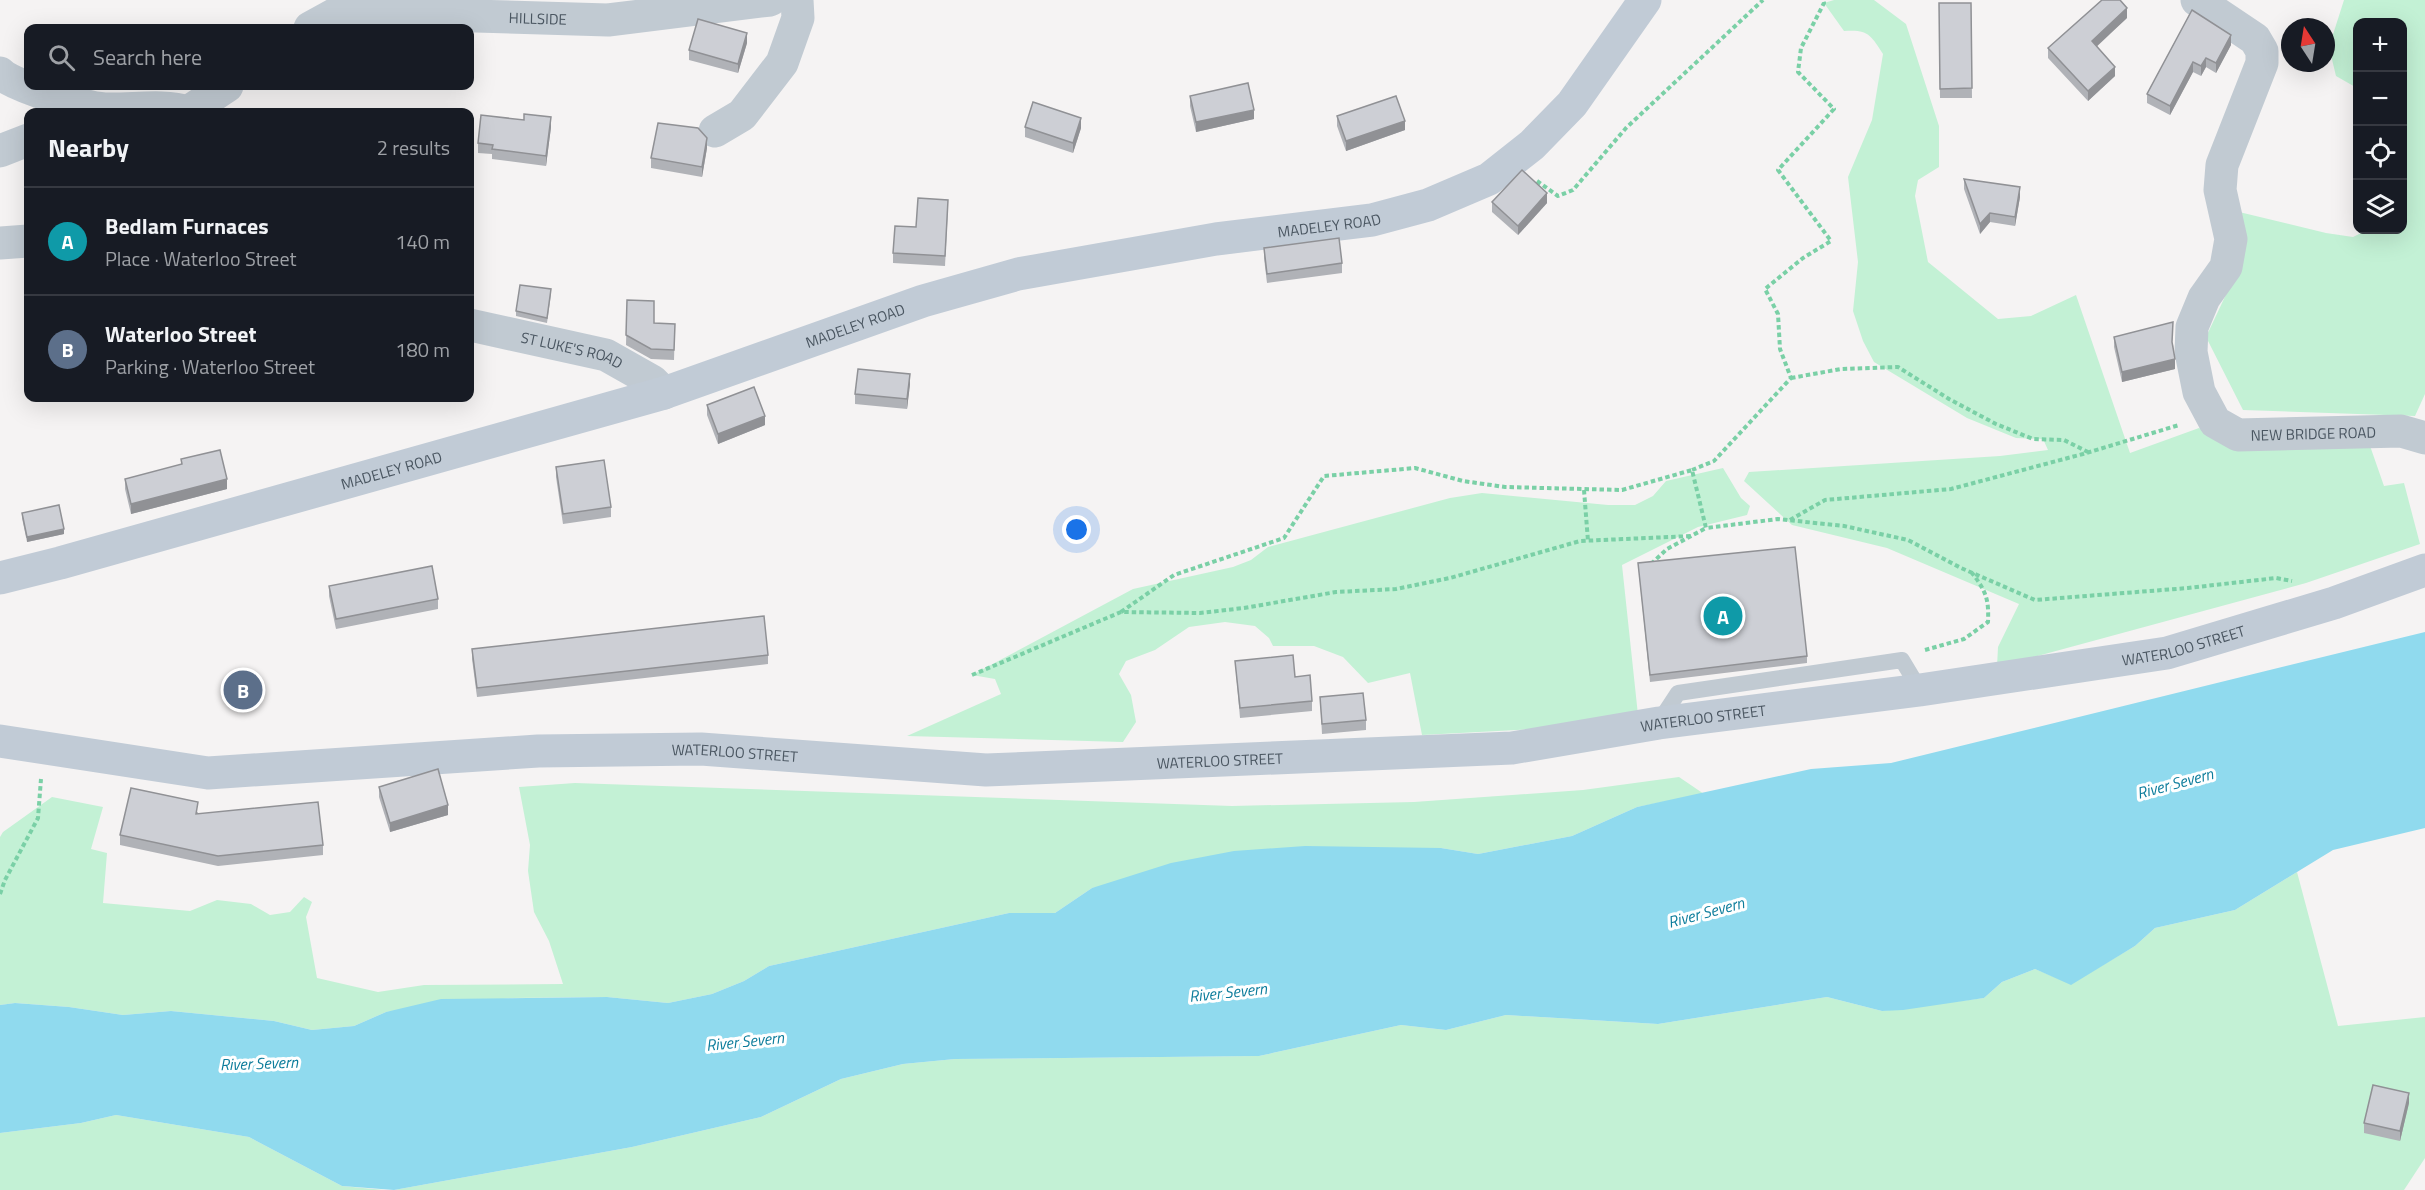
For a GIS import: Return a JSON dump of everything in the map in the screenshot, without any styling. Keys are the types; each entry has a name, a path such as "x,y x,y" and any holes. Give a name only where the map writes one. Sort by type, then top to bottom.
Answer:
{"main road":[{"name":"MADELEY ROAD","path":"0,578 664,393 923,301 1018,274 1216,238 1372,220 1428,205 1490,179 1532,145 1572,104 1646,0"},
{"name":"WATERLOO STREET","path":"0,741 208,773 538,751 701,749 986,770 1512,748 1659,723 1920,690 2167,653 2334,603 2425,570"}],"street":[{"name":"HILLSIDE","path":"315,24 337,6 608,20 770,0"},
{"path":"715,131 742,115 782,63 798,18 797,0"},
{"name":"NEW BRIDGE ROAD","path":"2197,0 2255,39 2262,51 2262,63 2223,165 2220,190 2231,239 2226,267 2204,298 2192,327 2191,352 2199,392 2215,422 2238,435 2402,430 2425,438"},
{"path":"0,73 24,86"},
{"path":"34,90 99,108"},
{"path":"194,108 221,90"},
{"path":"0,151 24,142"},
{"path":"0,243 24,241"},
{"name":"ST LUKE'S ROAD","path":"474,326 606,354 652,381 664,393"}],"path":[{"path":"1573,190 1626,128 1763,0"},
{"path":"1791,378 1780,349 1778,314 1765,289 1803,258 1831,241 1778,170 1834,110 1798,72 1801,48 1824,3 1823,0"},
{"path":"972,675 1122,612 1174,575 1284,538 1323,476 1415,468 1463,481 1505,488 1622,490 1692,470 1714,461 1791,378 1841,369 1898,367 1949,399 1996,424 2033,439 2064,440 2088,452"},
{"path":"1789,520 1825,500 1951,489 2088,452 2211,415"},
{"path":"1692,470 1706,528"},
{"path":"1584,490 1588,541"},
{"path":"1650,566 1667,549 1706,528 1778,519 1844,526 1908,540 1971,572 2035,600 2188,588 2276,578 2306,583 2334,603"},
{"path":"1122,612 1200,613 1336,592 1396,589 1450,578 1580,541 1692,536"},
{"path":"1938,645 1964,639 1988,622 1989,606 1985,590 1971,572"},
{"path":"0,894 38,818 44,748"}],"green space":[{"path":"1834,0 1874,0 1906,24 1939,126 1939,167 1918,180 1915,196 1928,262 1998,319 2031,316 2076,295 2130,453 2199,428 2233,445 2369,443 2384,486 2404,483 2420,544 2306,583 1997,667 1998,647 2019,604 1887,548 1792,525 1744,481 1749,472 2000,456 2048,450 2043,439 2016,438 1967,418 1874,362 1863,341 1853,311 1858,262 1848,177 1872,120 1883,54 1864,32 1844,31 1824,3"},
{"path":"2344,0 2425,0 2425,394 2415,416 2243,410 2206,337 2238,269 2235,211 2326,233 2353,237 2359,234 2407,234 2407,18 2353,18 2353,86 2336,76 2335,28"},
{"path":"1723,468 1741,498 1750,506 1747,515 1698,527 1622,565 1638,715 1554,728 1422,735 1410,673 1368,683 1343,657 1314,646 1273,646 1269,638 1255,626 1225,622 1189,627 1155,650 1126,661 1119,674 1131,695 1136,722 1123,742 907,736 1001,694 995,679 972,675 1133,589 1233,567 1251,560 1268,547 1450,498 1482,493 1608,505 1635,505 1653,496 1666,481"},
{"path":"1679,777 1704,794 1637,807 1572,836 1478,854 1441,848 1391,848 1092,888 1055,913 1009,913 769,966 744,981 712,994 668,1003 607,997 513,998 386,1012 354,1026 312,1030 274,1021 171,1011 123,1015 69,1007 15,1003 0,1005 0,837 3,832 52,797 103,807 91,849 107,853 103,903 190,911 217,900 251,904 270,915 290,912 304,897 312,902 306,917 317,978 378,992 424,985 563,984 549,941 534,912 528,871 530,845 519,787 575,783 1232,806 1414,802 1583,790"},
{"path":"2297,872 2338,1026 2425,1017 2425,1158 2404,1190 394,1190 632,1147 761,1117 841,1079 903,1064 955,1059 1259,1056 1401,1025 1446,1030 1506,1015 1658,1024 1827,997 1882,1011 1984,998 2002,982 2035,969 2071,984 2135,946 2155,928 2235,910"},
{"path":"116,1115 249,1137 342,1186 384,1190 0,1190 0,1133 81,1123"}],"water":[{"name":"River Severn","path":"2425,632 2425,828 2333,850 2235,910 2155,928 2135,946 2071,985 2035,969 2002,982 1984,998 1903,1010 1882,1011 1827,997 1658,1024 1506,1015 1446,1030 1401,1025 1259,1056 955,1059 903,1064 841,1079 761,1117 632,1147 394,1190 342,1186 249,1137 116,1115 81,1123 0,1133 0,1005 15,1003 69,1007 123,1015 171,1011 274,1021 312,1030 354,1026 386,1012 441,999 607,997 668,1003 712,994 744,981 769,966 1009,913 1055,913 1092,888 1171,863 1234,851 1305,846 1441,848 1478,854 1572,836 1637,807 1811,769 1891,763"}],"building":[{"path":"2102,0 2120,0 2127,8 2092,41 2115,67 2088,91 2048,48"},
{"path":"1939,3 1971,3 1972,88 1940,89"},
{"path":"2192,10 2231,35 2216,63 2206,58 2201,66 2193,62 2170,106 2147,94"},
{"path":"698,19 747,33 738,64 689,50"},
{"path":"1248,83 1254,110 1196,122 1190,96"},
{"path":"1396,96 1405,121 1346,141 1337,116"},
{"path":"1033,102 1081,118 1073,143 1025,127"},
{"path":"524,114 551,117 546,156 492,149 493,145 478,143 481,115 524,120"},
{"path":"658,123 698,128 707,138 702,167 651,158"},
{"path":"1522,170 1547,193 1518,226 1492,202"},
{"path":"1964,179 2020,187 2015,217 1990,213 1980,224"},
{"path":"918,198 948,200 945,256 893,253 895,226 916,227"},
{"path":"1339,238 1342,263 1267,274 1264,248"},
{"path":"520,285 551,289 547,318 516,311"},
{"path":"627,300 654,301 654,323 675,324 674,350 651,349 626,335"},
{"path":"2173,322 2172,342 2175,359 2122,372 2114,337"},
{"path":"858,369 910,374 907,399 855,394"},
{"path":"754,387 765,416 718,434 707,405"},
{"path":"220,450 227,479 131,504 125,479 182,464 181,459"},
{"path":"604,460 611,507 563,514 556,467"},
{"path":"59,505 64,529 27,537 22,513"},
{"path":"1795,547 1807,656 1650,675 1638,563"},
{"path":"432,566 438,599 336,619 329,586"},
{"path":"764,616 768,655 477,688 472,649"},
{"path":"1293,655 1295,677 1310,675 1312,701 1240,708 1235,661"},
{"path":"1363,693 1366,720 1322,724 1320,697"},
{"path":"438,769 448,805 390,823 379,787"},
{"path":"131,788 198,802 196,814 318,802 323,845 218,856 120,835"},
{"path":"2373,1085 2409,1093 2400,1131 2364,1123"}],"place":[{"name":"Bedlam Furnaces","path":"1723,616"},
{"name":"Waterloo Street","path":"243,690"}]}
